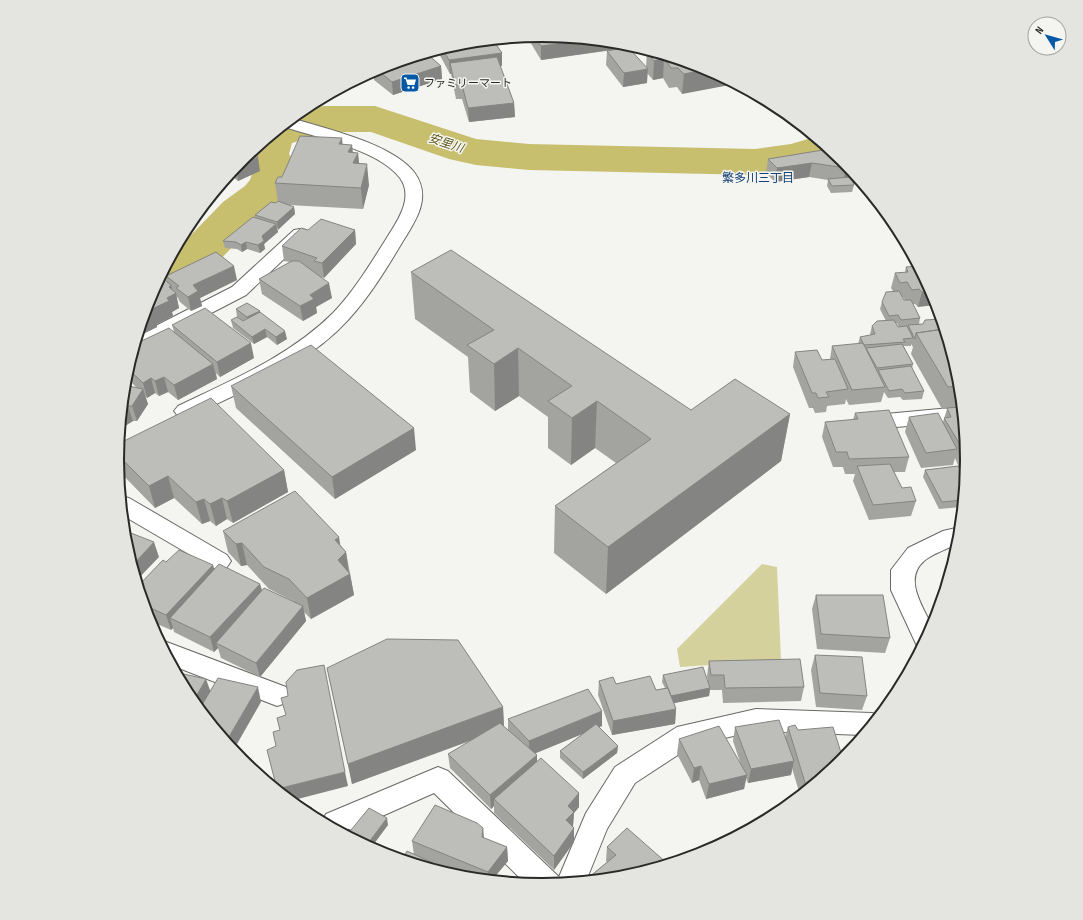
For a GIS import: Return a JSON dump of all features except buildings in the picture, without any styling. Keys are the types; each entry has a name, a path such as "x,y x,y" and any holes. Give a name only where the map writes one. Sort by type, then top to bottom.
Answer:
{"street":[{"path":"166,421 263,372 312,342 346,311 371,278 408,219 413,208 415,194 413,185 402,170 384,156 372,150 293,124"},
{"path":"142,341 239,290 300,234"},
{"path":"848,424 957,414"},
{"path":"126,507 219,561"},
{"path":"922,632 903,590 903,570 916,554 952,537"},
{"path":"171,653 277,695"},
{"path":"573,877 596,822 625,775 686,736 756,720 865,724"},
{"path":"336,824 438,779 541,878"}],"shaded area":[{"path":"762,564 777,567 781,660 680,667 677,649"}],"waterway":[{"name":"安里川","path":"282,132 323,119 375,119 464,150 529,157 755,162 791,157 821,149"},
{"name":"安里川","path":"166,278 179,271 208,245 239,212 261,196 272,184 276,168 267,154 269,145 272,141"}],"place":[{"name":"ファミリーマート","path":"410,83"}],"district":[{"name":"繁多川三丁目","path":"758,178"}]}
